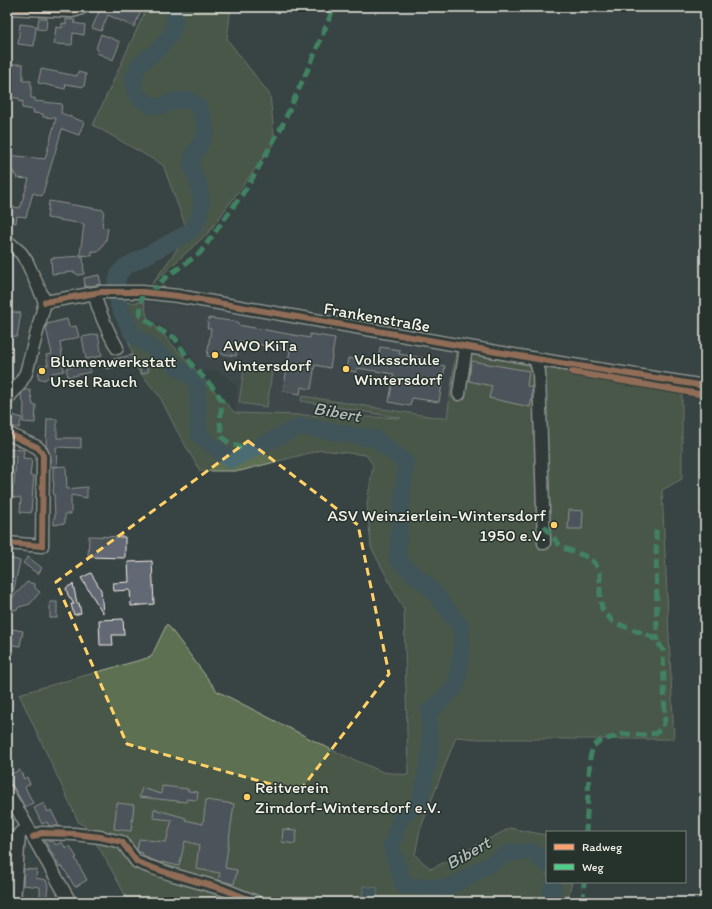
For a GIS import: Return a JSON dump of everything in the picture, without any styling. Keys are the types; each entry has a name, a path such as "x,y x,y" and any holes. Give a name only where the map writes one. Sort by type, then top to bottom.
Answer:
{"street":[{"path":"7,8 72,11 83,7"},
{"path":"7,241 21,253 27,262 44,302 26,373 19,385 7,399"},
{"name":"Frankenstraße","path":"44,302 98,293 136,292 178,296 535,359 705,386"},
{"path":"98,293 99,311 117,348"},
{"path":"459,394 466,346"},
{"path":"535,359 539,372 544,543"},
{"path":"7,433 37,447 41,450 43,456 42,546 7,543"},
{"path":"7,791 70,902"},
{"path":"14,902 19,834 31,832 74,834 100,837 122,842 137,862 222,889 256,902"}],"highlighted area":[{"path":"248,441 358,525 389,674 299,792 127,744 56,582"}],"shaded area":[{"name":"Volksschule Wintersdorf","path":"144,302 244,315 456,352 447,418 235,413 237,386 218,370 201,372 181,340 166,328 147,317"}],"green space":[{"path":"147,7 231,7 227,39 270,95 275,142 208,233 152,284 188,234 163,165 93,125"},
{"path":"144,302 147,317 235,413 401,418 301,401 302,396 447,418 456,352 682,392 682,479 662,490 674,739 479,739 456,737 420,830 415,855 431,869 510,828 545,835 546,883 572,883 567,902 129,902 101,851 84,825 79,823 19,694 151,657 167,624 217,691 334,751 383,772 408,775 404,610 371,547 367,504 373,465 366,455 321,450 240,471 200,471 160,397 137,369 127,336 112,303"},
{"path":"244,368 272,372 267,407 239,403"}],"water":[{"path":"363,886 378,888 376,902 362,902"}],"building":[{"path":"101,7 110,7 120,12 123,7 143,7 134,27 108,15 101,31 92,28"},
{"path":"39,18 47,18 46,30 37,29"},
{"path":"66,19 75,20 74,23 85,25 84,35 73,33 72,45 54,44 56,27 62,28 62,23 66,24"},
{"path":"20,24 36,26 34,46 18,44"},
{"path":"101,34 120,42 113,60 97,53 98,50 96,48"},
{"path":"7,64 23,64 23,81 31,81 31,98 35,98 35,101 62,104 61,113 84,122 79,135 62,129 42,196 33,193 26,217 17,216 16,223 7,222 7,206 20,208 29,179 16,178 17,175 14,175 14,172 7,171 7,155 45,159 56,118 43,117 43,114 33,113 34,110 22,108 23,101 19,102 19,98 7,98"},
{"path":"41,69 77,76 78,72 86,74 84,87 66,84 65,89 38,83"},
{"path":"49,201 104,210 102,227 108,228 106,240 98,252 92,251 92,256 80,255 84,224 47,218"},
{"path":"83,256 84,274 78,275 74,272 52,274 51,258"},
{"path":"99,275 101,284 85,287 84,278"},
{"path":"7,311 21,313 17,337 7,335"},
{"path":"209,318 238,322 238,325 310,338 310,334 335,338 330,368 315,365 311,389 301,387 300,394 283,391 290,350 239,341 236,356 216,353 216,357 207,356 211,329 207,328"},
{"path":"67,319 69,327 76,326 79,337 60,342 64,371 52,373 52,377 46,378 45,380 38,378 40,366 48,365 46,355 52,354 46,328 47,324"},
{"path":"98,334 102,356 86,359 82,337"},
{"path":"380,347 400,350 399,354 423,358 422,362 445,366 439,402 412,398 410,406 389,402 394,374 357,368 356,372 346,370 348,358 378,364"},
{"path":"132,355 134,363 106,369 104,361"},
{"path":"143,361 149,371 142,374 136,364"},
{"path":"471,361 529,371 527,386 532,387 530,407 489,398 492,386 469,381"},
{"path":"89,363 91,372 68,377 66,368"},
{"path":"24,390 30,390 33,405 36,405 35,423 23,422 24,404 21,395"},
{"path":"7,413 22,418 19,428 7,425"},
{"path":"47,419 57,419 57,438 81,438 81,448 56,447 57,466 50,467 50,454 46,446"},
{"path":"7,449 24,450 23,458 32,459 30,476 34,476 31,513 20,512 21,498 11,497 14,485 16,456 7,456"},
{"path":"66,466 67,489 87,487 87,498 71,495 71,514 65,514 65,523 54,525 53,467"},
{"path":"569,510 583,511 582,529 568,529"},
{"path":"89,536 125,537 125,558 88,557"},
{"path":"7,557 20,561 12,598 27,582 35,584 35,588 40,592 30,604 19,607 16,610 7,609"},
{"path":"28,557 42,568 38,574 23,563"},
{"path":"152,561 154,604 131,606 130,590 114,591 113,583 129,582 128,562"},
{"path":"91,573 101,590 103,613 81,578"},
{"path":"73,584 81,613 74,615 71,604 74,604 68,595 66,588"},
{"path":"50,602 57,602 57,618 50,618"},
{"path":"123,619 124,635 112,635 113,645 100,645 99,620"},
{"path":"7,628 23,631 20,646 7,644"},
{"path":"20,770 24,779 27,777 30,784 25,787 33,803 25,807 7,776"},
{"path":"162,786 188,789 188,791 198,792 197,800 187,799 186,802 139,797 142,788 161,794"},
{"path":"206,800 234,804 225,868 237,870 234,884 218,880 220,873 196,869 199,845 185,841 179,866 161,863 142,856 143,853 137,850 139,839 166,842 172,820 153,818 154,809 186,818 185,820 203,824"},
{"path":"44,803 48,812 51,810 59,826 49,826 47,822 42,824 34,808"},
{"path":"117,803 134,805 131,831 114,829"},
{"path":"283,829 297,830 295,844 282,842"},
{"path":"53,841 56,845 62,842 66,849 70,846 87,880 75,887 62,866 60,867 46,843"},
{"path":"24,869 37,870 36,878 46,880 48,886 46,902 40,902 40,887 23,885"}],"waterway":[{"name":"Bibert","path":"173,7 175,22 171,34 160,48 139,65 133,78 135,91 141,99 150,105 161,106 177,100 188,100 199,107 204,119 206,131 201,143 193,155 191,166 198,182 202,203 199,217 194,227 186,234 126,266 119,273 116,285 119,306 132,333 197,382 199,435 231,460 300,426 376,439 406,463 397,559 432,590 461,627 461,656 456,687 429,712 430,755 420,802 401,817 391,846 404,886 448,888 509,853 532,851 546,863"},
{"name":"Bibert","path":"548,902 553,883"}],"marked path":[{"path":"150,293 165,278 200,253 248,186 282,126 334,7"},
{"path":"142,292 140,315 160,330 175,338 192,365 216,391 222,401 220,422 222,437 230,444 241,447"},
{"path":"544,526 561,547 585,556 595,563 600,573 600,597 602,609 613,622 650,636 657,641 663,650 665,718 663,727 656,733 646,735 623,734 602,740 593,746 590,758 586,831"},
{"path":"656,530 657,641"},
{"path":"583,902 584,883"}],"cycle path":[{"path":"7,8 72,11 83,7"},
{"path":"45,302 101,292 142,292 178,296 560,363 705,386"},
{"path":"572,372 705,395"},
{"path":"7,433 37,447 43,456 42,546 7,543"},
{"path":"33,837 41,833 74,834 100,837 122,842 137,862 174,875 223,889 256,902"}],"place":[{"name":"AWO KiTa Wintersdorf","path":"215,355"},
{"name":"Volksschule Wintersdorf","path":"346,369"},
{"name":"Blumenwerkstatt Ursel Rauch","path":"42,371"},
{"name":"ASV Weinzierlein-Wintersdorf 1950 e.V.","path":"554,525"},
{"name":"Reitverein Zirndorf-Wintersdorf e.V.","path":"247,797"}]}
